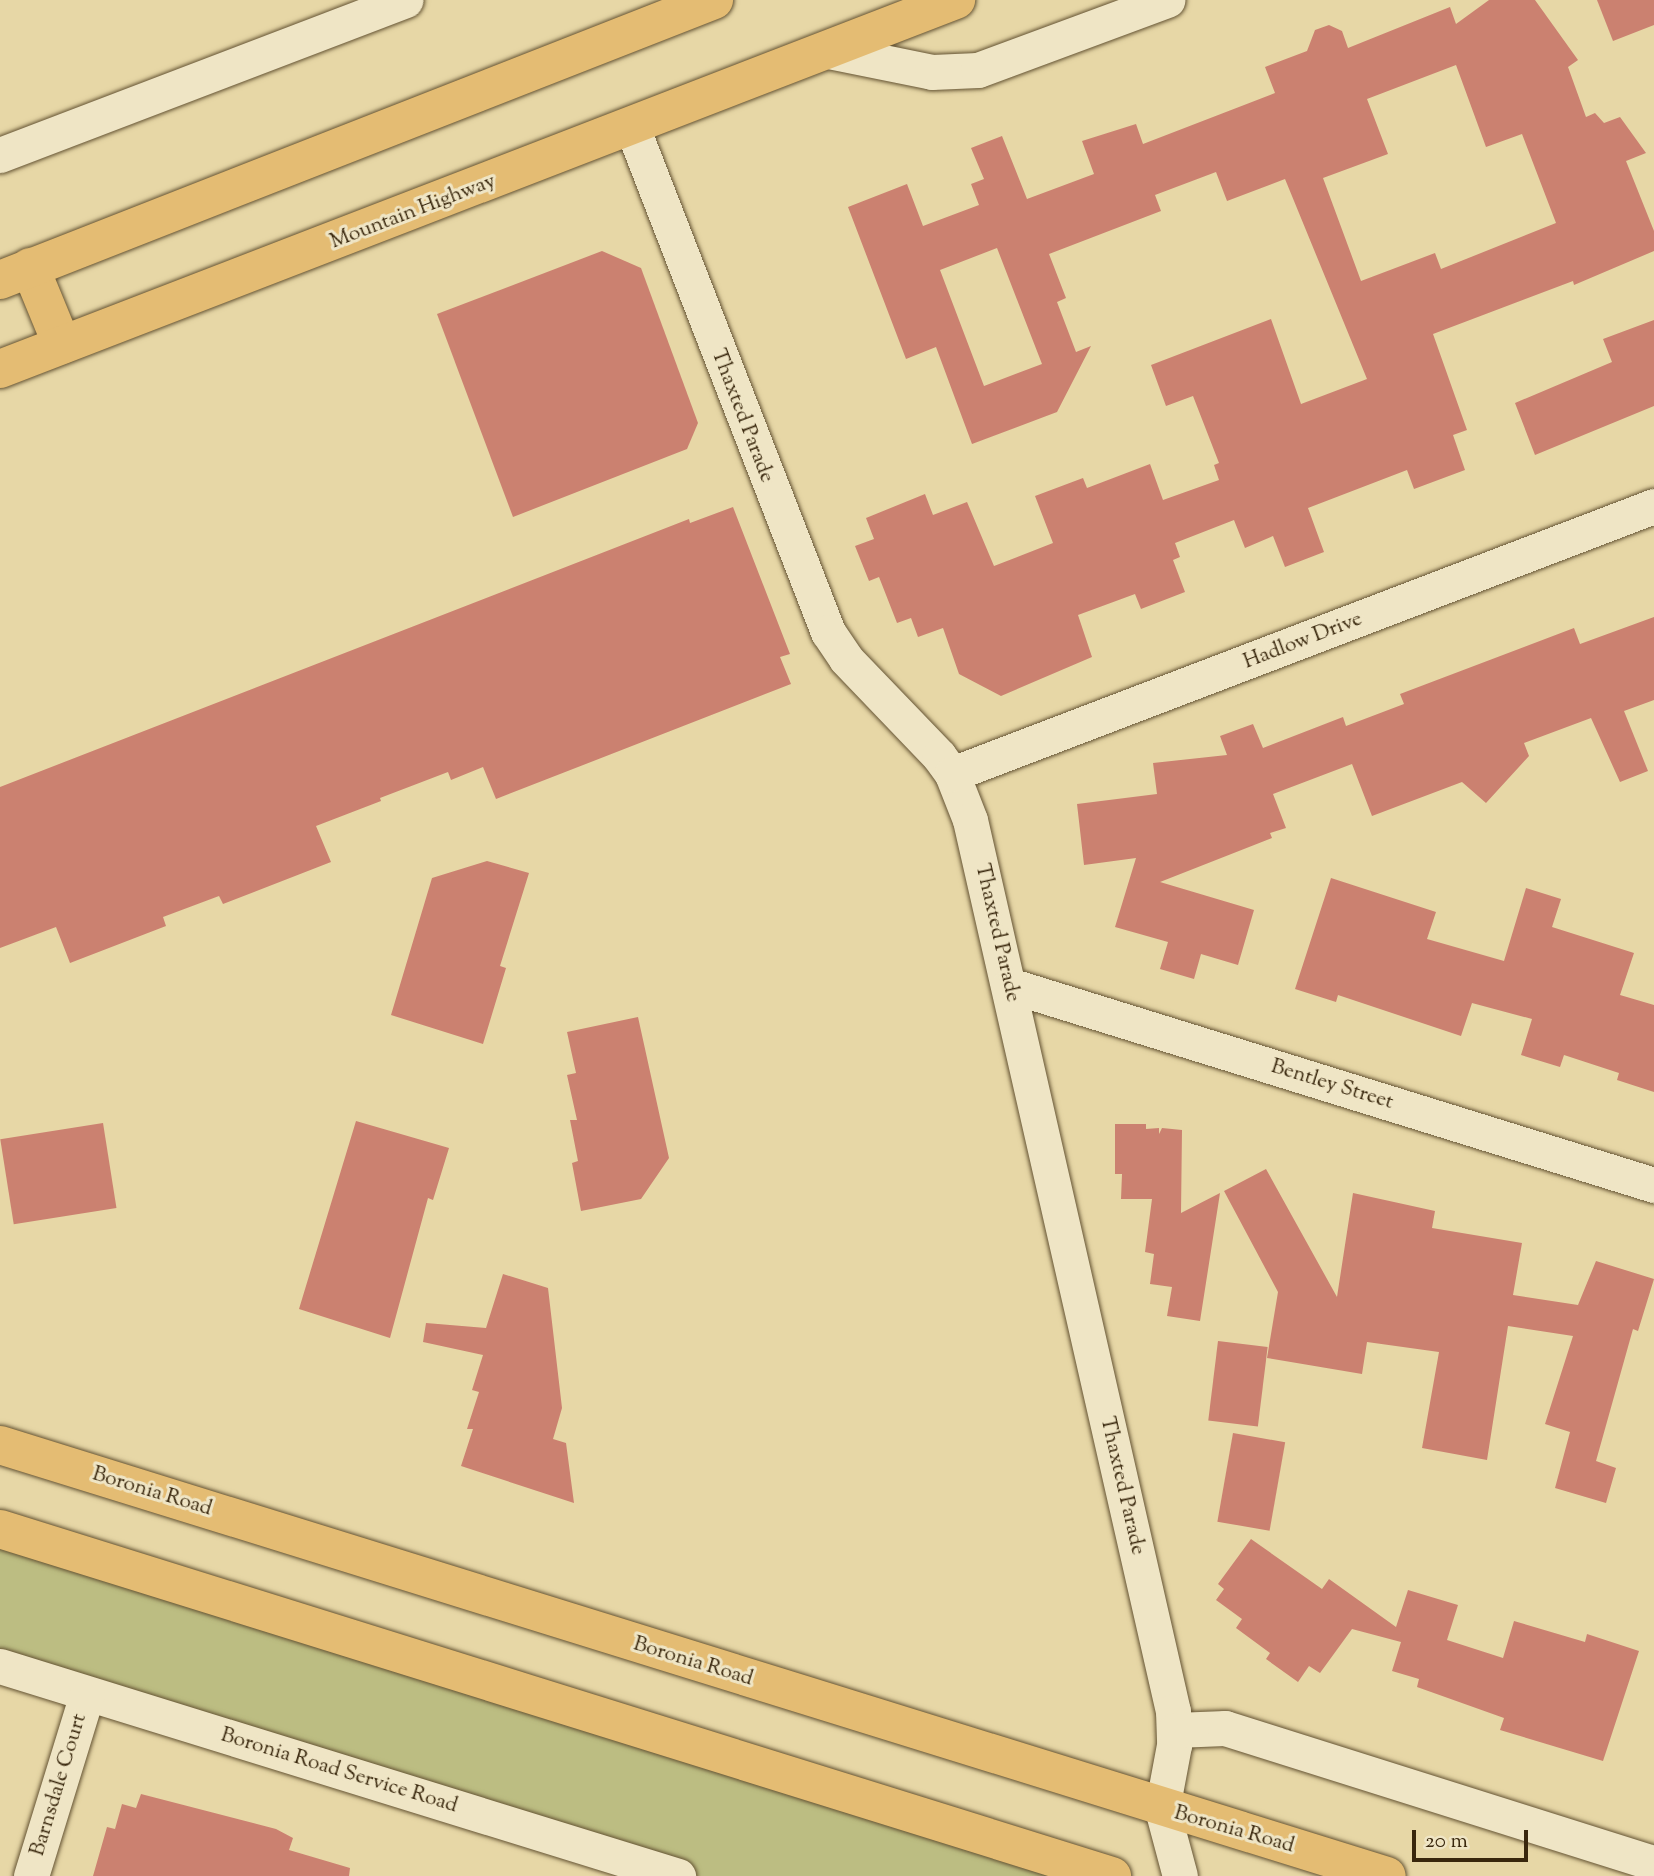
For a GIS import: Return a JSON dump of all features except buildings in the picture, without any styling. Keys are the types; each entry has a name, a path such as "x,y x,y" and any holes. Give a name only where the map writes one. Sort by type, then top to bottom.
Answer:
{"main road":[{"path":"62,345 15,274 715,0"},
{"name":"Mountain Highway","path":"0,369 957,0"},
{"name":"Boronia Road","path":"0,1445 1163,1810 1387,1876"},
{"path":"0,1529 1112,1876"}],"street":[{"path":"0,155 405,0"},
{"path":"824,50 932,72 978,70 1167,0"},
{"name":"Thaxted Parade","path":"632,127 828,632 846,659 928,743 952,774 970,820 1175,1730 1163,1810"},
{"name":"Hadlow Drive","path":"952,774 1654,506"},
{"name":"Bentley Street","path":"1009,985 1654,1185"},
{"name":"Boronia Road Service Road","path":"0,1666 678,1876"},
{"name":"Barnsdale Court","path":"31,1876 87,1693"},
{"path":"1175,1730 1225,1728 1654,1863"},
{"path":"1163,1810 1180,1876"}],"green space":[{"path":"0,1529 1112,1876 678,1876 0,1666"}]}
